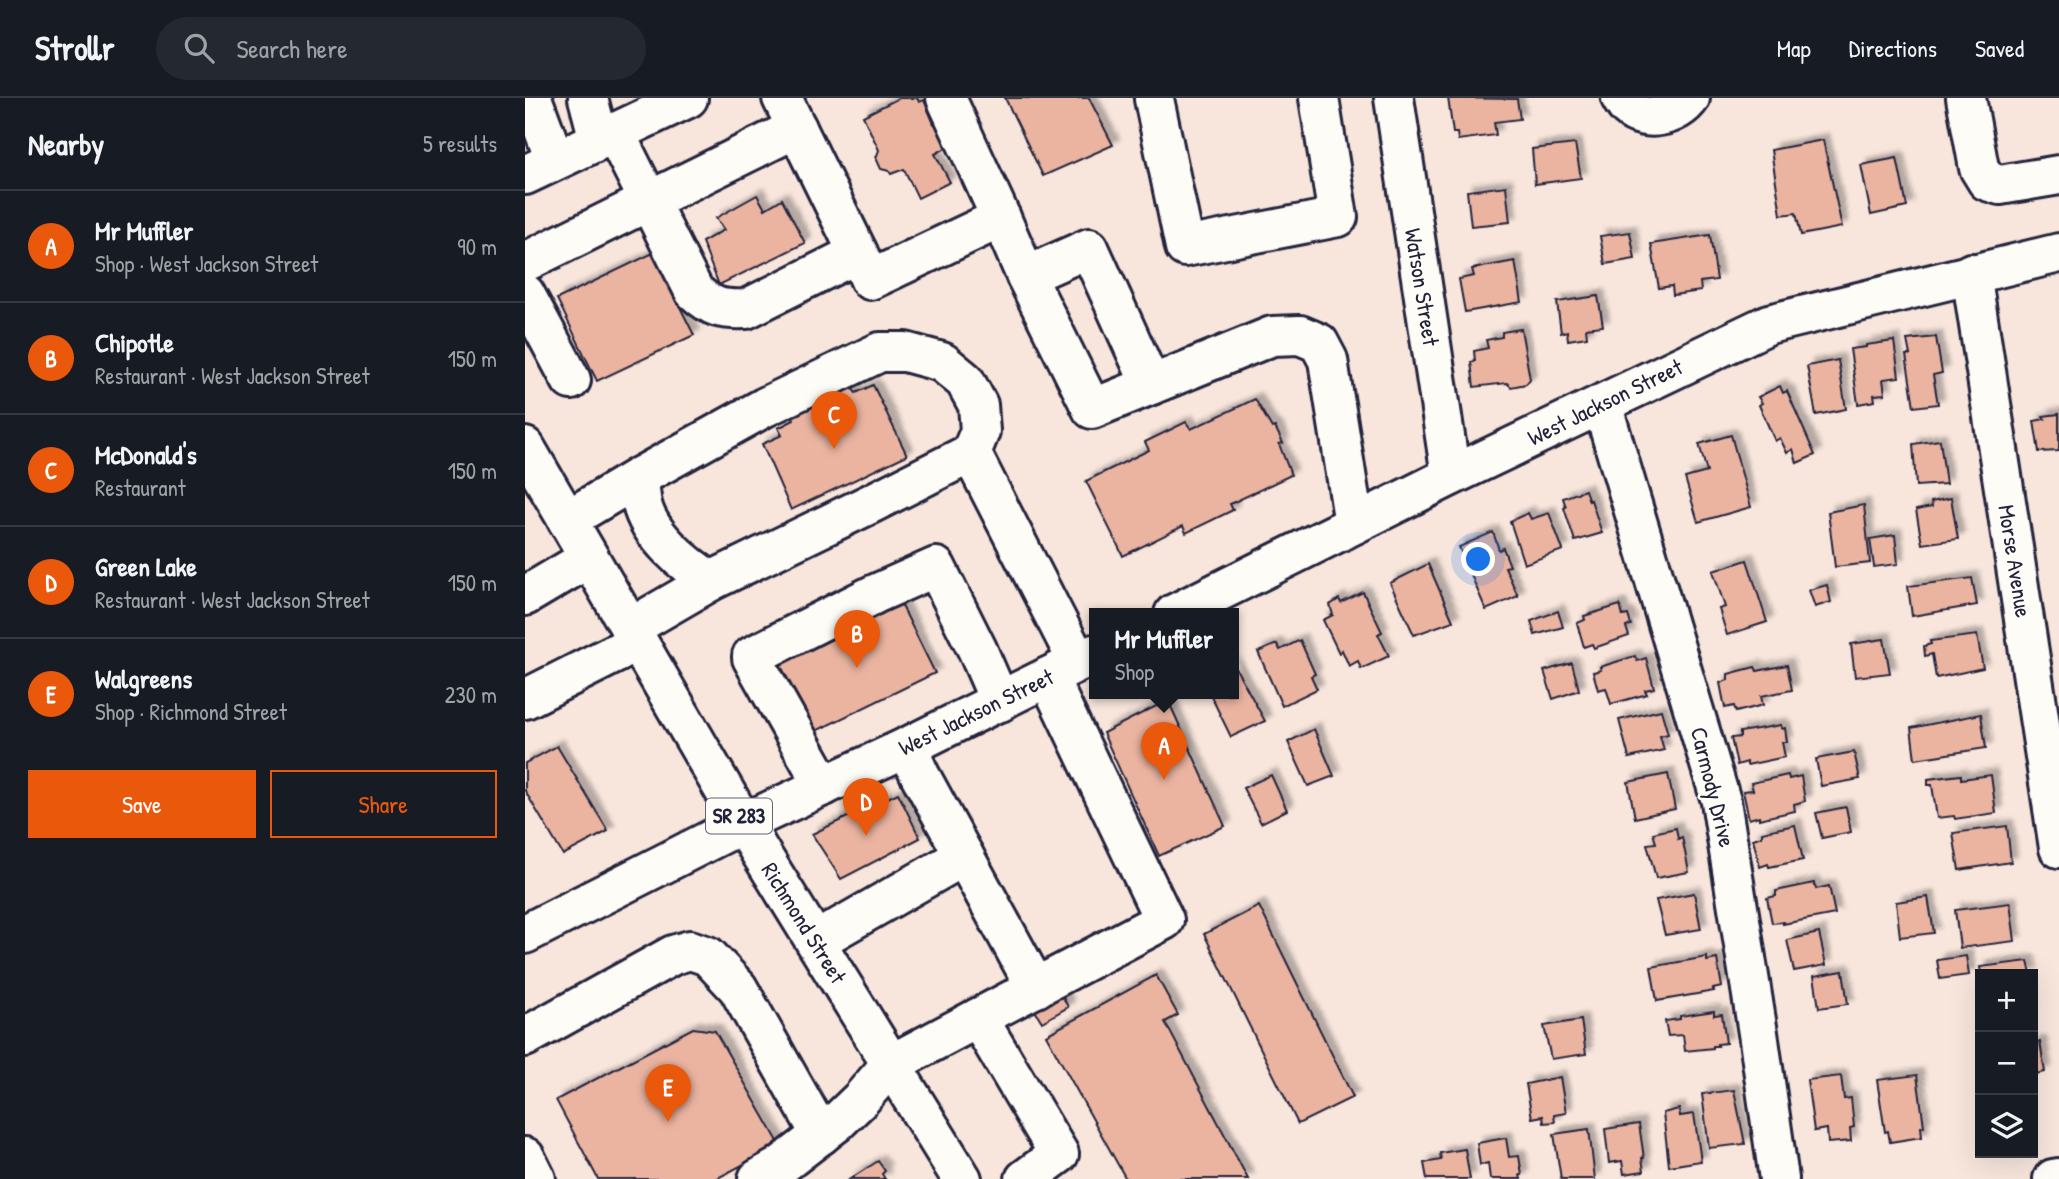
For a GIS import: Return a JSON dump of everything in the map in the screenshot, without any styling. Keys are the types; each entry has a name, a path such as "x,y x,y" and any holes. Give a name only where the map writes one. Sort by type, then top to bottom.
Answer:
{"street":[{"path":"531,98 540,167 673,101"},
{"path":"588,98 607,136 648,200 694,291 716,307 746,309 858,253"},
{"path":"946,98 1026,276 1092,409 1272,336 1300,335 1319,343 1328,360 1354,524"},
{"path":"1142,98 1160,98"},
{"path":"1154,99 1185,247 1338,216 1319,98"},
{"name":"Watson Street","path":"1394,98 1451,476"},
{"path":"1621,98 1629,109 1648,116 1673,113 1690,98"},
{"path":"1966,98 1979,168 1987,181 2000,185 2059,174"},
{"path":"525,262 648,200 789,113 870,280 1000,218"},
{"path":"1026,276 1089,248 1151,385"},
{"name":"West Jackson Street","path":"1186,608 1451,476 1769,324 2059,253"},
{"name":"Morse Avenue","path":"1971,273 2059,848"},
{"path":"525,294 571,380"},
{"path":"525,699 634,635 711,581 971,453 980,430 978,405 965,381 942,362 905,352 880,352 765,407 567,520"},
{"name":"Carmody Drive","path":"1602,404 1721,801 1779,1179"},
{"path":"758,1179 779,1167 821,1135 860,1100 891,1064 1164,920 1073,664 971,453"},
{"name":"Richmond Street","path":"528,459 567,520 760,852 962,1179"},
{"path":"639,477 642,506 655,532 688,567 711,581"},
{"path":"525,596 589,558"},
{"path":"824,786 752,656 875,594 936,567 1000,702"},
{"name":"West Jackson Street","path":"525,934 744,823 907,747 1073,664"},
{"path":"907,747 1035,988"},
{"path":"816,941 964,856"},
{"path":"525,1037 673,955 690,950 708,956 738,988 821,1135"},
{"path":"978,1018 1067,1167 1025,1179"},
{"path":"525,1157 536,1179"},
{"path":"2053,1179 2059,1178"}],"building":[{"path":"899,98 917,98 919,102 924,100 934,124 943,126 948,135 944,145 946,148 935,154 950,182 918,198 904,169 891,174 881,169 876,158 879,150 863,116"},
{"path":"1005,98 1089,98 1113,145 1043,176"},
{"path":"1448,98 1517,99 1520,119 1494,122 1496,135 1458,140 1457,133 1453,133"},
{"path":"1823,140 1842,227 1801,235 1796,213 1781,215 1771,150"},
{"path":"1575,144 1581,178 1535,184 1532,149"},
{"path":"1897,158 1907,207 1871,215 1861,165"},
{"path":"1506,186 1510,222 1471,226 1467,191"},
{"path":"757,195 765,209 782,199 805,243 719,285 702,242 724,230 716,218"},
{"path":"1630,232 1635,259 1605,264 1600,236"},
{"path":"1710,235 1717,280 1700,282 1701,291 1673,295 1672,286 1659,288 1651,244"},
{"path":"653,253 694,335 597,381 557,299"},
{"path":"1515,261 1522,302 1465,312 1459,279 1474,276 1472,269"},
{"path":"1598,296 1603,326 1586,328 1587,337 1568,340 1567,331 1561,333 1557,302"},
{"path":"1521,329 1530,379 1526,384 1511,387 1507,383 1474,387 1471,362 1475,361 1474,351 1488,348 1486,340 1502,337 1502,332"},
{"path":"1936,337 1942,373 1933,375 1938,404 1914,407 1906,355 1910,355 1907,340"},
{"path":"1894,341 1899,377 1883,379 1885,394 1874,395 1875,401 1858,404 1850,349"},
{"path":"1838,360 1846,409 1816,415 1807,366"},
{"path":"873,385 907,455 791,510 762,444 782,435 778,428 794,420 792,415 851,387 856,393"},
{"path":"1780,386 1783,393 1787,391 1815,455 1797,463 1793,449 1787,453 1780,438 1775,441 1759,405 1762,403 1758,397"},
{"path":"1255,399 1283,443 1279,444 1291,475 1230,504 1233,510 1186,533 1183,526 1123,556 1086,481 1149,450 1145,442 1186,422 1191,429"},
{"path":"2059,414 2059,451 2039,452 2034,421 2045,419 2043,416"},
{"path":"1731,435 1751,507 1698,522 1685,478 1707,472 1699,444"},
{"path":"1940,440 1946,484 1916,486 1913,444"},
{"path":"1585,490 1602,533 1575,541 1563,498"},
{"path":"1951,498 1958,539 1922,544 1916,510 1932,507 1931,502"},
{"path":"1864,505 1870,563 1835,567 1828,512"},
{"path":"1528,513 1531,519 1549,513 1563,550 1524,564 1510,521"},
{"path":"1493,532 1499,550 1503,548 1510,566 1505,567 1518,596 1486,610 1459,547"},
{"path":"1895,535 1898,564 1874,567 1870,539"},
{"path":"1747,560 1767,622 1727,635 1719,609 1725,607 1713,571"},
{"path":"1428,564 1453,621 1414,635 1390,583"},
{"path":"1972,578 1977,605 1912,616 1908,586"},
{"path":"1827,585 1831,602 1815,607 1809,590"},
{"path":"1363,592 1382,632 1378,634 1389,656 1361,669 1358,661 1349,666 1342,650 1339,653 1323,620 1333,615 1330,605 1339,599 1341,603"},
{"path":"901,604 935,673 814,732 780,664"},
{"path":"1620,605 1623,616 1628,615 1631,625 1626,627 1629,636 1594,648 1592,644 1584,647 1577,623 1585,620 1584,616"},
{"path":"1558,611 1563,627 1535,635 1531,621"},
{"path":"1977,635 1983,668 1936,678 1932,654 1925,656 1924,646 1931,644 1930,641"},
{"path":"1884,639 1890,673 1855,677 1851,644"},
{"path":"1300,640 1315,674 1311,676 1317,689 1282,706 1258,652 1277,644 1280,650"},
{"path":"1635,656 1637,661 1646,658 1654,688 1645,690 1647,694 1611,704 1606,688 1598,690 1593,672 1601,670 1600,667"},
{"path":"1572,663 1579,690 1553,699 1544,671"},
{"path":"1787,665 1792,690 1761,696 1763,705 1736,712 1734,706 1725,708 1720,683 1728,680 1728,674 1755,667 1757,671"},
{"path":"1239,674 1265,721 1231,737 1212,699 1239,699"},
{"path":"1168,700 1225,826 1159,856 1103,733"},
{"path":"1661,710 1668,734 1660,736 1664,750 1629,758 1619,720"},
{"path":"1981,714 1986,748 1915,759 1911,728"},
{"path":"1781,725 1782,729 1785,728 1787,742 1782,742 1785,757 1737,765 1731,738 1740,737 1740,732"},
{"path":"1314,729 1334,776 1308,786 1288,742"},
{"path":"557,746 608,831 563,855 525,791 525,763"},
{"path":"1854,752 1860,779 1821,786 1816,759"},
{"path":"1668,774 1675,809 1635,818 1628,782"},
{"path":"1271,775 1287,810 1261,823 1243,788"},
{"path":"1788,775 1789,779 1801,776 1805,801 1794,804 1795,811 1749,819 1743,791 1753,790 1751,783"},
{"path":"1961,775 1961,779 1991,775 1996,813 1955,819 1954,816 1937,818 1932,785 1928,785 1928,779"},
{"path":"898,793 920,838 841,879 812,834"},
{"path":"1846,807 1851,832 1822,838 1816,813"},
{"path":"1795,825 1803,860 1760,867 1753,839 1762,836 1762,832"},
{"path":"2007,826 2011,862 1959,870 1953,833"},
{"path":"1676,828 1678,839 1682,837 1689,872 1656,878 1647,844 1656,843 1653,833"},
{"path":"1814,883 1816,889 1829,886 1835,914 1783,924 1772,923 1767,898 1776,896 1776,891"},
{"path":"1694,893 1701,929 1665,935 1656,900"},
{"path":"1928,897 1934,933 1900,937 1896,902"},
{"path":"2010,903 2015,941 1960,948 1955,910"},
{"path":"1259,906 1353,1097 1298,1124 1204,934"},
{"path":"1819,933 1826,965 1794,971 1787,940"},
{"path":"1966,956 1969,975 1940,979 1937,960"},
{"path":"1707,957 1707,961 1717,959 1722,987 1713,989 1714,991 1657,1001 1651,967"},
{"path":"2028,961 2030,969 1980,969"},
{"path":"1843,971 1848,1004 1819,1008 1814,976"},
{"path":"1156,975 1178,1015 1165,1022 1248,1179 1126,1179 1046,1035"},
{"path":"1054,979 1068,1007 1042,1022 1026,996"},
{"path":"1714,1011 1714,1015 1722,1014 1726,1043 1717,1044 1718,1046 1713,1048 1685,1051 1683,1035 1668,1036 1665,1021"},
{"path":"1581,1020 1586,1054 1551,1059 1544,1026"},
{"path":"693,1028 715,1031 780,1145 716,1179 598,1179 556,1100"},
{"path":"2038,1043 2045,1072 2038,1073"},
{"path":"1917,1075 1924,1126 1921,1127 1922,1137 1890,1142 1888,1131 1885,1132 1877,1080"},
{"path":"1841,1076 1844,1099 1851,1098 1854,1127 1850,1128 1851,1141 1828,1143 1827,1129 1814,1131 1807,1080"},
{"path":"1560,1077 1566,1113 1554,1115 1555,1122 1544,1123 1543,1116 1532,1118 1526,1084"},
{"path":"1734,1090 1745,1144 1709,1148 1702,1094"},
{"path":"1679,1109 1680,1116 1694,1114 1701,1161 1669,1166 1663,1113"},
{"path":"1639,1124 1644,1171 1624,1174 1622,1161 1609,1163 1605,1129"},
{"path":"1589,1129 1595,1179 1561,1179 1554,1134"},
{"path":"1506,1138 1509,1157 1519,1156 1521,1179 1490,1179 1488,1163 1480,1165 1477,1143"},
{"path":"1465,1149 1470,1179 1427,1179 1424,1163 1441,1160 1440,1153"},
{"path":"878,1161 885,1171 882,1174 885,1179 850,1179"}],"place":[{"name":"McDonald's","path":"834,449"},
{"name":"Chipotle","path":"857,668"},
{"name":"Mr Muffler","path":"1164,780"},
{"name":"Green Lake","path":"866,836"},
{"name":"Walgreens","path":"668,1122"}]}
